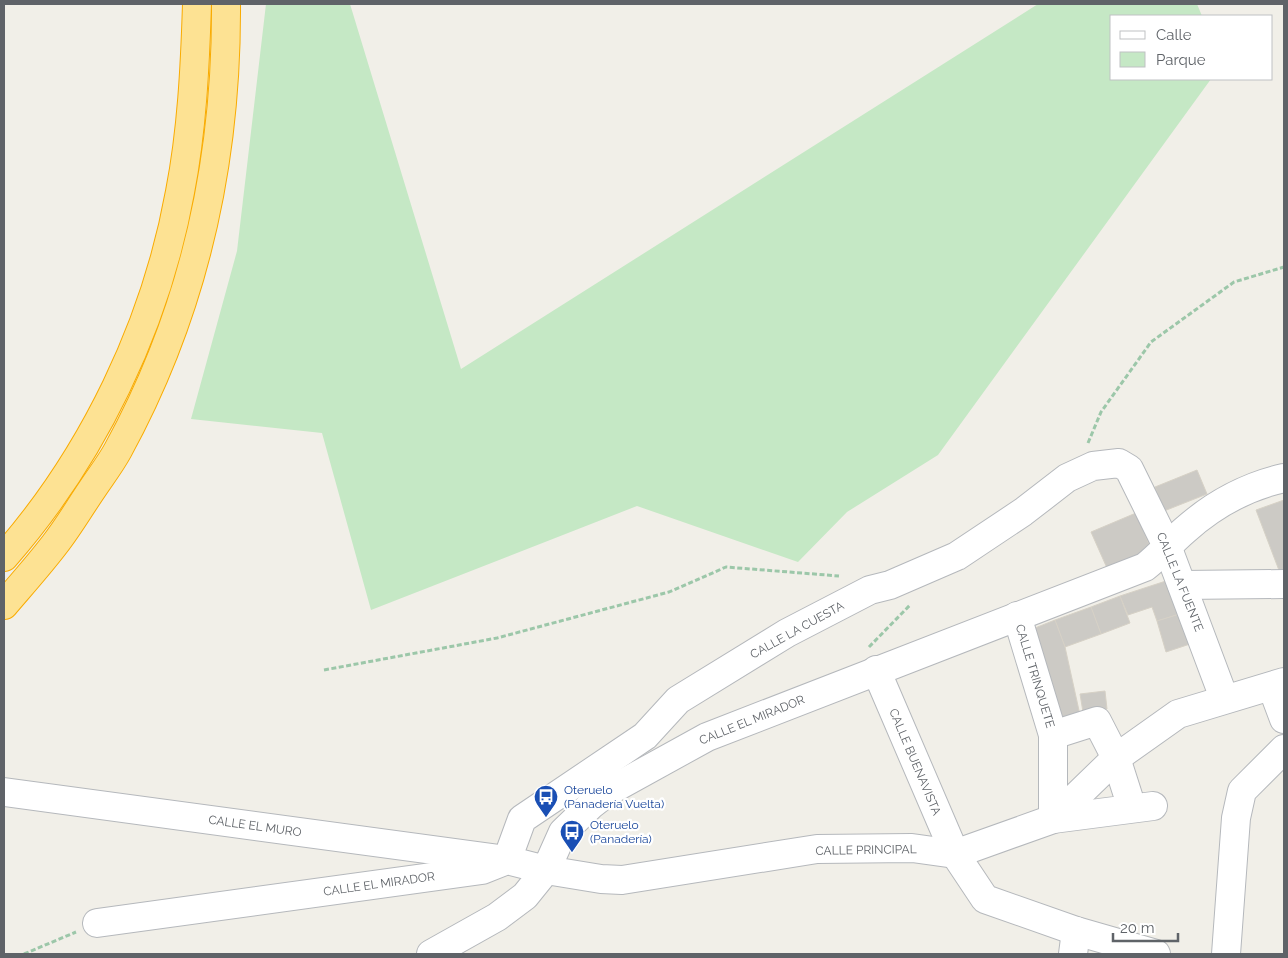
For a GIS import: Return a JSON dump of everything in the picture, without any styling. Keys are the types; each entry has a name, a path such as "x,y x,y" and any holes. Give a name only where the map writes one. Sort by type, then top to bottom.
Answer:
{"highway":[{"path":"4,557 55,492 107,406 127,364 155,289 180,193 189,138 195,81 197,4"},
{"path":"4,605 55,545 118,451 162,360 188,285 204,228 214,170 226,60 226,4"}],"street":[{"name":"CALLE LA CUESTA","path":"507,860 522,819 645,736 678,700 795,629 870,590 890,585 957,556 1074,474 1093,466 1120,463 1129,469"},
{"name":"CALLE LA FUENTE","path":"1129,469 1167,546 1224,698"},
{"name":"CALLE EL MIRADOR","path":"546,870 563,832 609,791 707,737 869,662 1017,616 1145,567 1198,518 1217,505 1262,483 1284,478"},
{"path":"1182,585 1284,584"},
{"name":"CALLE TRINQUETE","path":"1017,616 1053,735 1053,819"},
{"name":"CALLE BUENAVISTA","path":"869,662 954,854 985,899 1075,943 1156,954"},
{"path":"1278,685 1284,719"},
{"name":"CALLE PRINCIPAL","path":"546,870 601,879 622,880 817,850 912,848 954,854 1053,819 1116,758 1178,714 1224,698 1278,685"},
{"path":"1053,735 1097,721 1142,807 1053,819"},
{"path":"1226,954 1236,818 1242,791 1284,749"},
{"name":"CALLE EL MURO","path":"4,792 507,860"},
{"name":"CALLE EL MIRADOR","path":"97,923 482,870 507,860"},
{"path":"431,954 497,917 526,896 546,870 507,860"}],"path":[{"path":"1074,474 1102,412 1151,342 1234,282 1284,267"},
{"path":"324,670 497,638 669,592 726,567 839,576"},
{"path":"869,662 916,598"},
{"path":"24,954 97,923"}],"green space":[{"path":"266,4 350,4 461,369 1038,4 1197,4 1202,15 1110,15 1110,80 1210,80 938,455 847,512 798,562 637,506 371,610 322,433 191,419 237,251"}],"building":[{"path":"1197,470 1207,494 1164,511 1155,487"},
{"path":"1284,500 1284,572 1280,573 1256,510"},
{"path":"1136,513 1151,549 1107,568 1091,532"},
{"path":"1172,579 1183,613 1157,621 1152,607 1128,615 1120,596"},
{"path":"1120,596 1130,623 1101,634 1091,607"},
{"path":"1091,607 1101,634 1065,647 1055,620"},
{"path":"1183,613 1193,643 1166,652 1157,621"},
{"path":"1055,620 1065,647 1080,715 1057,718 1030,630"},
{"path":"1105,691 1107,709 1083,712 1080,694"}],"place":[{"name":"Oteruelo (Panadería Vuelta)","path":"546,818"},
{"name":"Oteruelo (Panadería)","path":"572,853"}]}
